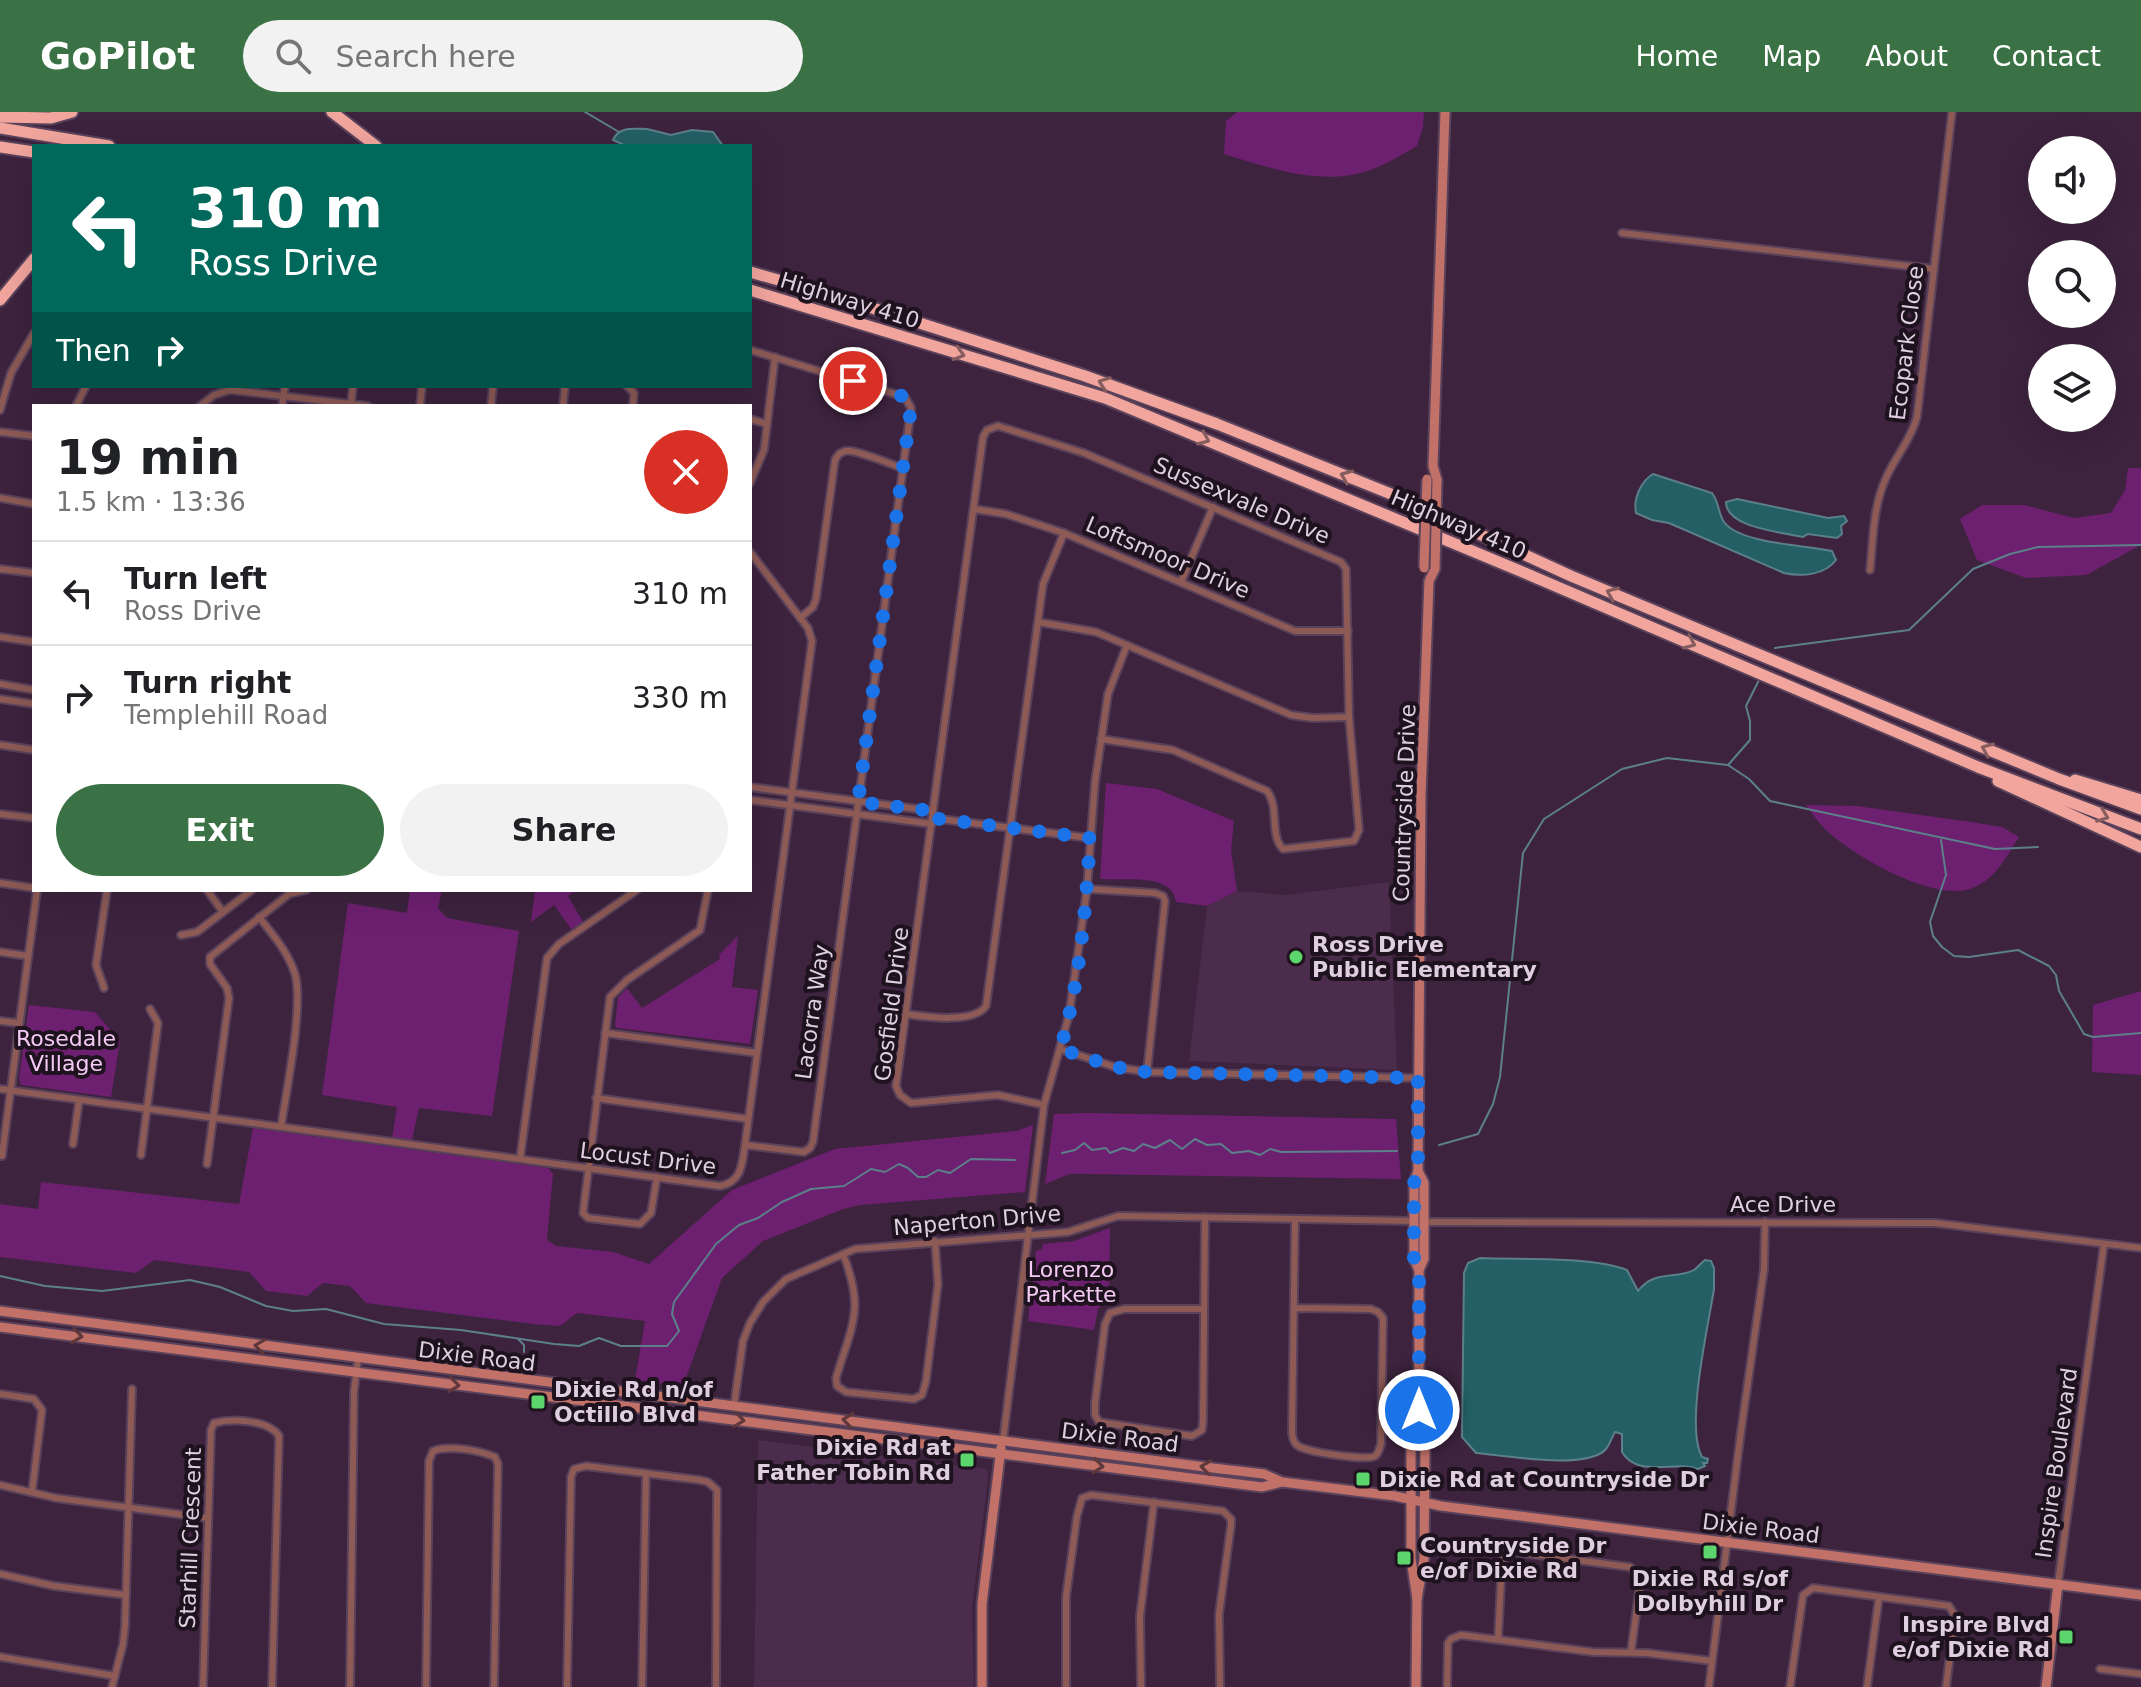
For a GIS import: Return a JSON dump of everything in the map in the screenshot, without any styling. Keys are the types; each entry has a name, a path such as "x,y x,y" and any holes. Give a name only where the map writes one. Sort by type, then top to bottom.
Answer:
{"highway":[{"path":"0,117 51,118 72,112"},
{"path":"332,112 373,144"},
{"path":"0,128 97,144"},
{"path":"0,149 32,152"},
{"path":"0,300 32,261"},
{"name":"Highway 410","path":"754,271 1070,371 1217,424 1396,496 1571,576 2059,779 2141,809"},
{"name":"Highway 410","path":"752,291 1105,398 1978,767 2141,829"},
{"path":"1978,767 2003,785 2141,847"},
{"path":"2059,779 2081,780 2141,800"}],"main road":[{"name":"Countryside Drive","path":"1417,1599 1424,1559 1425,1503 1425,1446 1419,1431 1419,1270 1424,1259 1419,1222 1424,1183 1418,1171 1421,795 1445,112"},
{"name":"Dixie Road","path":"0,1311 1264,1474 1282,1482 1425,1503 2141,1595"},
{"name":"Dixie Road","path":"0,1327 1262,1487 1282,1482"},
{"name":"Countryside Drive","path":"1416,1687 1417,1599 1411,1559 1411,1448 1419,1431"},
{"path":"982,1687 982,1604 1003,1441"},
{"name":"Inspire Boulevard","path":"2046,1687 2058,1584"}],"street":[{"name":"Ecopark Close","path":"1870,570 1877,506 1884,481 1914,431 1917,417 1952,112"},
{"path":"1622,233 1934,269"},
{"path":"0,410 11,373 32,336"},
{"path":"752,351 908,399 911,408 857,814"},
{"path":"752,478 764,450 775,357"},
{"path":"214,395 215,388"},
{"path":"282,404 285,388"},
{"path":"203,404 214,395 230,390 351,404 353,388"},
{"path":"752,420 767,424"},
{"name":"Sussexvale Drive","path":"933,818 983,437 987,430 998,426 1084,453 1213,507 1341,562 1347,573 1349,717 1357,837 1350,842 1288,850 1280,847 1274,803 1267,791 1173,750 1101,739"},
{"path":"0,432 32,436"},
{"path":"752,555 800,618 813,607 816,599 838,455 851,451 902,468"},
{"path":"0,498 32,504"},
{"path":"1181,582 1213,507"},
{"name":"Loftsmoor Drive","path":"974,509 1006,514 1064,533 1295,631 1348,631"},
{"path":"906,1014 941,1018 977,1015 986,1006 1043,584 1064,533"},
{"path":"0,569 32,573"},
{"name":"Locust Drive","path":"0,1089 657,1177 726,1185 735,1180 741,1172 745,1145 812,641 811,632 800,618"},
{"path":"1038,622 1090,629 1291,715 1349,717"},
{"path":"0,637 32,642"},
{"path":"1003,1441 1044,1105 1069,1015 1087,889 1101,739 1110,686 1127,645"},
{"path":"0,684 32,690"},
{"path":"0,699 32,704"},
{"path":"0,745 32,750"},
{"path":"752,787 858,802 933,818"},
{"path":"752,800 857,814 933,818 1090,838"},
{"path":"0,814 32,818"},
{"name":"Lacorra Way","path":"745,1145 799,1152 807,1151 812,1146 857,814"},
{"name":"Gosfield Drive","path":"933,818 896,1086 906,1101 911,1103 998,1095 1044,1105"},
{"path":"0,883 32,888"},
{"path":"1087,889 1155,893 1165,901 1147,1072"},
{"path":"2,1156 36,892"},
{"path":"104,988 96,965 107,892"},
{"path":"208,892 223,912"},
{"path":"181,935 197,932 249,892"},
{"path":"207,1164 229,998 227,988 209,961 216,950 289,894 298,892"},
{"path":"520,1159 547,958 552,949 634,892"},
{"path":"657,1177 651,1213 644,1222 634,1225 585,1216 582,1209 610,997 700,930 708,892"},
{"path":"259,917 286,954 297,982 295,1025 281,1127"},
{"path":"0,952 28,956"},
{"path":"141,1155 158,1023 150,1009"},
{"path":"0,1021 19,1023"},
{"path":"605,1033 757,1053"},
{"path":"1060,1049 1115,1067 1147,1072 1418,1078"},
{"path":"596,1098 748,1119"},
{"path":"73,1144 79,1101"},
{"name":"Naperton Drive","path":"734,1406 743,1341 757,1310 786,1279 843,1254 870,1247 1068,1232 1118,1216 1419,1222"},
{"path":"1204,1309 1124,1309 1110,1313 1105,1324 1095,1403 1095,1415 1099,1422 1185,1435 1199,1434 1203,1421 1205,1217"},
{"path":"1294,1308 1371,1309 1381,1315 1384,1328 1381,1444 1373,1457 1304,1450 1293,1441 1294,1308 1295,1219"},
{"name":"Ace Drive","path":"1419,1222 1935,1223 2141,1248"},
{"path":"1709,1687 1764,1269 1765,1222"},
{"path":"843,1254 855,1287 856,1310 836,1378 837,1386 846,1392 914,1399 922,1395 926,1381 938,1284 935,1241"},
{"name":"Inspire Boulevard","path":"2058,1584 2104,1244"},
{"path":"350,1687 358,1359"},
{"path":"112,1687 123,1644 132,1389"},
{"path":"0,1394 34,1399 42,1410 32,1492"},
{"name":"Starhill Crescent","path":"203,1687 211,1430 214,1423 224,1420 274,1429 279,1436 272,1687"},
{"path":"426,1687 429,1461 433,1451 442,1448 485,1453 495,1457 498,1464 494,1687"},
{"path":"567,1687 572,1472 577,1467 586,1466 700,1480 717,1490 716,1687"},
{"path":"642,1687 646,1474"},
{"path":"0,1485 128,1508 208,1518"},
{"path":"1066,1687 1065,1608 1079,1503 1085,1495 1223,1511 1231,1519 1219,1614 1220,1687"},
{"path":"1141,1687 1140,1616 1154,1502"},
{"path":"1498,1639 1502,1562 1505,1556 1515,1552 1630,1567 1636,1571 1640,1584 1631,1652"},
{"path":"0,1574 54,1586 126,1595"},
{"path":"1790,1687 1802,1602 1808,1590 1813,1588 1949,1606 1955,1616 1946,1687"},
{"path":"1867,1687 1879,1597"},
{"path":"1447,1687 1447,1650 1451,1639 1461,1635 1593,1652 1631,1652 1712,1661"},
{"path":"0,1657 115,1676"},
{"path":"2100,1669 2141,1674"}],"shaded area":[{"path":"633,129 671,135 692,130 713,132 722,144 622,144 613,140 619,132"},
{"path":"1653,474 1712,493 1724,522 1744,535 1832,551 1836,560 1826,569 1813,574 1784,573 1669,523 1636,513 1639,491"},
{"path":"1737,499 1828,518 1844,516 1847,521 1841,526 1842,534 1837,538 1808,534 1803,537 1769,531 1745,523 1728,511 1726,502"},
{"name":"Ross Drive Public Elementary","path":"1389,882 1397,1070 1189,1061 1207,906 1237,891 1286,895"},
{"path":"1480,1258 1593,1262 1627,1270 1638,1291 1658,1277 1687,1273 1705,1260 1711,1261 1714,1289 1699,1376 1696,1423 1702,1457 1708,1459 1707,1463 1703,1463 1705,1466 1698,1469 1638,1465 1622,1452 1622,1434 1615,1432 1606,1449 1596,1456 1581,1459 1544,1460 1476,1453 1462,1437 1464,1273 1468,1263"},
{"path":"758,1440 987,1469 972,1607 974,1687 754,1687"}],"green space":[{"path":"1237,112 1424,112 1417,146 1383,165 1359,173 1320,177 1281,171 1224,154 1226,121"},
{"path":"2128,468 2141,468 2139,546 2086,575 2026,578 1977,560 1960,519 1982,505 2024,505 2074,518 2111,513 2125,490"},
{"path":"1106,783 1157,789 1234,821 1231,851 1237,891 1207,906 1176,902 1173,892 1157,882 1100,879"},
{"path":"1806,805 1857,806 1971,822 2002,827 2019,837 2000,866 1983,883 1959,891 1939,889 1896,875 1855,852 1825,829"},
{"path":"410,892 442,892 438,908 447,918 519,931 492,1116 419,1108 412,1140 392,1138 397,1107 322,1095 348,903 407,913"},
{"path":"535,892 573,892 568,896 583,922 572,930 554,905 531,922"},
{"path":"738,936 732,987 758,990 750,1044 617,1028 618,998 627,988 642,1008 720,959 719,955"},
{"path":"2141,991 2141,1075 2092,1072 2093,1005"},
{"name":"Rosedale Village","path":"29,1005 95,1012 120,1041 111,1097 21,1085 19,1078"},
{"path":"1054,1114 1396,1119 1401,1179 1069,1174 1045,1184"},
{"path":"1033,1125 1025,1192 860,1205 763,1241 722,1278 683,1386 635,1380 645,1321 577,1313 560,1326 534,1324 366,1303 350,1286 323,1283 307,1296 266,1291 249,1272 154,1260 136,1273 0,1257 0,1204 38,1209 41,1182 239,1204 253,1128 548,1168 553,1174 547,1240 556,1246 613,1252 649,1264 732,1190 835,1149 1016,1131"},
{"name":"Lorenzo Parkette","path":"1110,1228 1109,1300 1098,1309 1094,1330 1028,1321 1036,1251 1042,1249 1043,1244 1074,1241"}],"waterway":[{"path":"585,112 619,132"},
{"path":"1775,648 1909,630 1973,569 2010,554 2038,547 2141,545"},
{"path":"1729,764 1750,740 1746,706 1759,680"},
{"path":"1439,1145 1478,1134 1493,1104 1500,1077 1523,853 1544,819 1622,769 1667,758 1728,765 1749,779 1770,801 1995,849 2038,847"},
{"path":"1941,840 1946,875 1930,922 1933,936 1942,947 1954,956 1969,957 2018,950 2049,966 2056,975 2059,991 2084,1034 2093,1037 2141,1033"},
{"path":"1062,1153 1075,1150 1084,1143 1092,1150 1106,1148 1110,1153 1123,1148 1134,1151 1143,1144 1155,1148 1170,1140 1182,1149 1195,1139 1207,1145 1221,1144 1232,1153 1249,1151 1260,1155 1270,1149 1281,1152 1397,1151"},
{"path":"0,1276 45,1286 102,1291 190,1280 220,1287 266,1306 293,1311 326,1309 384,1324 461,1330 579,1346 599,1338 621,1346 667,1346 679,1331 672,1314 674,1302 716,1244 739,1225 758,1218 782,1202 811,1189 844,1186 871,1169 885,1172 899,1164 918,1177 926,1177 938,1170 950,1173 971,1159 1015,1160"},
{"path":"518,1339 524,1345 524,1352"}],"place":[{"name":"Ross Drive Public Elementary","path":"1296,957"},
{"name":"Dixie Rd n/of Octillo Blvd","path":"538,1402"},
{"name":"Dixie Rd at Father Tobin Rd","path":"967,1460"},
{"name":"Dixie Rd at Countryside Dr","path":"1363,1479"},
{"name":"Dixie Rd s/of Dolbyhill Dr","path":"1710,1552"},
{"name":"Countryside Dr e/of Dixie Rd","path":"1404,1558"},
{"name":"Inspire Blvd e/of Dixie Rd","path":"2066,1637"}],"route":[{"path":"853,381 905,397 911,405 858,802 933,811 932,818 1090,838 1087,889 1068,1022 1060,1049 1098,1063 1147,1072 1418,1078 1414,1259 1419,1270 1419,1410"}]}
